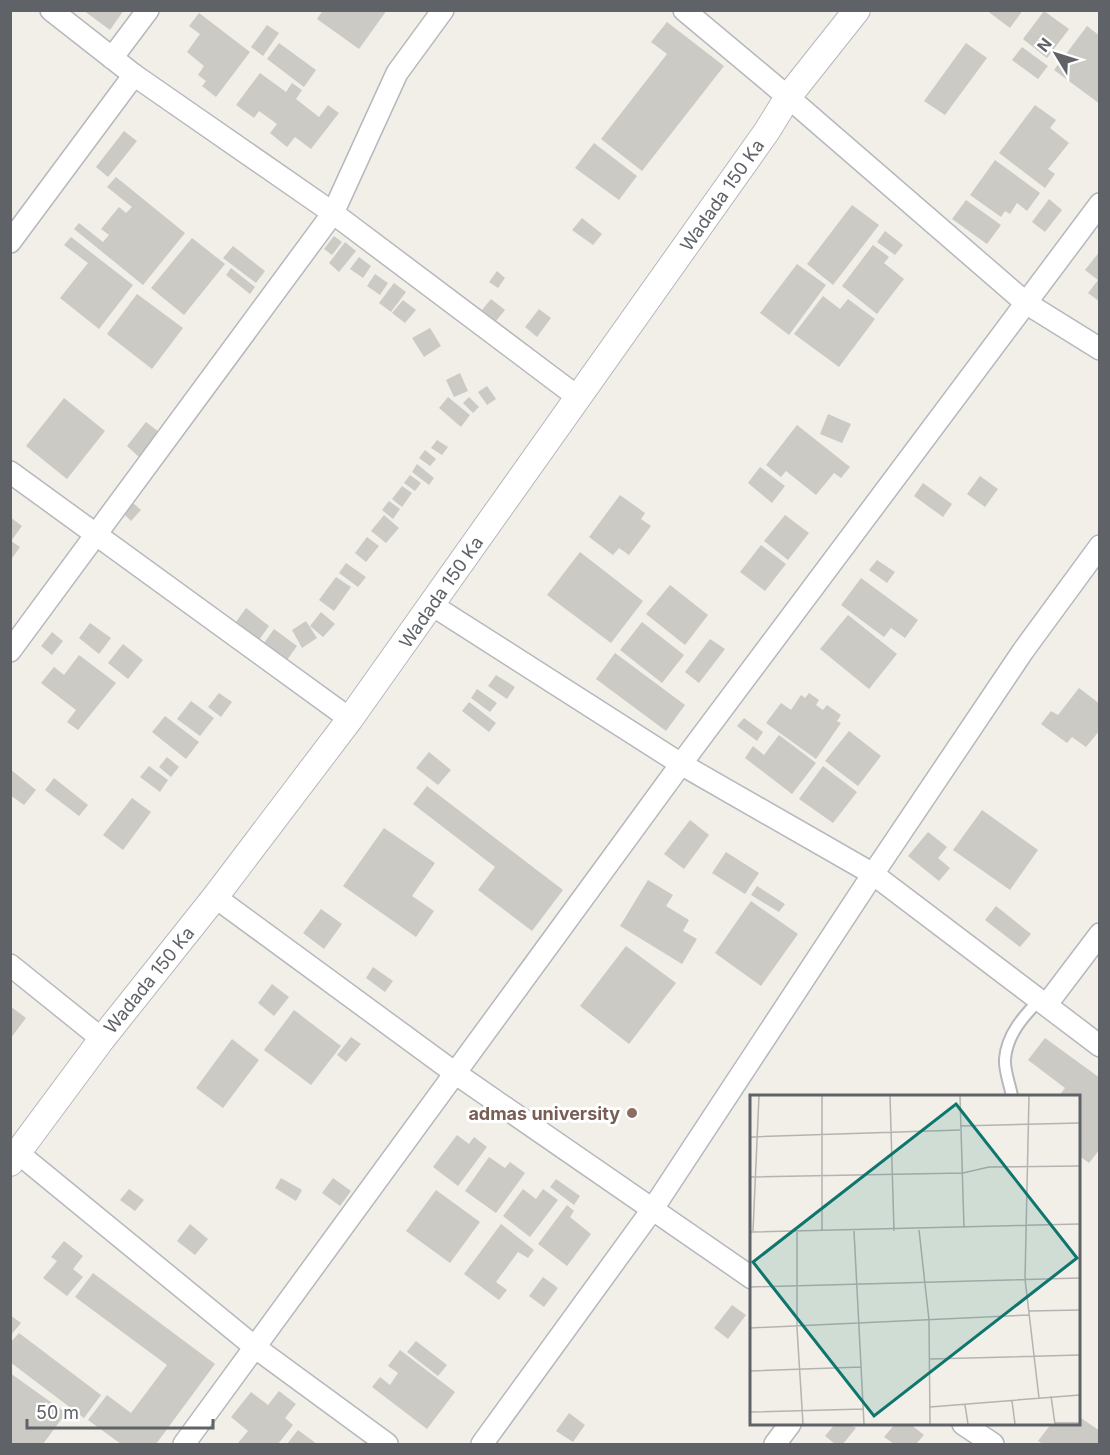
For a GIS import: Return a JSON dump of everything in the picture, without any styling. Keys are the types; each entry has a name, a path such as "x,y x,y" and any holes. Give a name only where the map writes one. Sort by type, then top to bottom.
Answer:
{"street":[{"path":"51,10 134,75 333,213 579,398"},
{"path":"112,58 148,10"},
{"path":"10,651 333,213 397,73 443,10"},
{"path":"684,10 1026,303 1100,349"},
{"name":"Wadada 150 Ka","path":"14,1158 102,1039 215,897 350,719 579,398 767,131 788,97 857,10"},
{"path":"10,242 134,75"},
{"path":"184,1444 681,764 1100,204"},
{"path":"10,472 350,719"},
{"path":"482,1444 652,1210 1023,651 1100,546"},
{"path":"432,605 681,764 873,874 1100,1046"},
{"path":"215,897 455,1073 750,1277"},
{"path":"1043,1002 1100,934"},
{"path":"10,965 102,1039"},
{"path":"14,1158 255,1348 387,1444"},
{"path":"775,1444 789,1425"},
{"path":"964,1425 993,1444"}],"lane":[{"path":"1012,1095 1004,1060 1012,1035 1021,1019 1043,1002"}],"building":[{"path":"83,10 124,10 110,30"},
{"path":"323,10 387,10 359,49 317,19"},
{"path":"986,10 1023,10 1010,28"},
{"path":"1044,11 1069,29 1047,58 1023,39"},
{"path":"199,13 250,52 216,97 202,86 206,81 198,75 204,66 187,52 200,34 189,26"},
{"path":"667,22 724,66 642,171 601,139 667,54 651,42"},
{"path":"267,25 279,33 263,56 251,47"},
{"path":"1087,26 1100,36 1100,104 1054,70"},
{"path":"279,43 316,70 304,87 267,59"},
{"path":"966,43 987,58 945,115 924,101"},
{"path":"1022,47 1048,66 1038,79 1012,60"},
{"path":"260,73 286,92 292,83 302,90 296,99 319,117 328,105 339,113 311,149 295,137 287,147 270,133 277,124 259,111 254,118 236,105"},
{"path":"1035,105 1056,120 1050,128 1069,143 1048,169 1055,174 1045,188 999,153"},
{"path":"124,131 137,141 108,177 96,167"},
{"path":"594,143 637,176 619,200 575,168"},
{"path":"995,160 1040,193 1027,211 1017,203 1010,214 1005,211 1001,217 970,195"},
{"path":"116,177 185,233 143,285 74,229 79,223 103,242 109,235 101,229 119,207 126,213 132,207 107,187"},
{"path":"1049,199 1062,210 1045,232 1032,222"},
{"path":"966,200 1001,225 987,244 952,219"},
{"path":"852,205 879,225 833,285 807,264"},
{"path":"582,218 602,234 593,245 572,230"},
{"path":"885,231 903,245 895,255 877,242"},
{"path":"334,236 342,242 332,255 324,249"},
{"path":"71,237 133,285 99,329 60,298 88,263 64,245"},
{"path":"192,238 225,264 184,315 151,288"},
{"path":"345,242 356,251 339,272 329,263"},
{"path":"873,245 889,257 884,263 904,279 877,314 842,286"},
{"path":"233,246 265,271 256,283 223,258"},
{"path":"1100,251 1100,302 1088,293 1098,280 1085,270"},
{"path":"359,257 371,266 363,278 350,269"},
{"path":"797,264 826,285 789,335 760,313"},
{"path":"231,268 255,287 250,294 226,275"},
{"path":"497,271 505,278 498,288 489,282"},
{"path":"375,274 388,283 380,295 367,286"},
{"path":"394,283 406,292 391,312 379,303"},
{"path":"137,294 183,328 152,369 107,334"},
{"path":"823,296 840,309 848,299 875,319 839,367 794,334"},
{"path":"491,299 505,310 496,321 482,310"},
{"path":"403,300 416,310 405,323 392,313"},
{"path":"539,309 551,318 537,337 525,327"},
{"path":"430,328 441,346 424,357 412,338"},
{"path":"460,373 468,391 454,397 446,380"},
{"path":"487,386 496,399 487,405 478,392"},
{"path":"448,397 470,415 461,427 439,408"},
{"path":"469,397 479,407 473,413 463,403"},
{"path":"64,398 105,431 67,479 26,446"},
{"path":"828,414 851,424 842,443 820,434"},
{"path":"146,422 159,432 139,457 127,446"},
{"path":"797,425 850,467 841,478 834,473 816,495 786,471 781,477 766,465"},
{"path":"437,440 448,447 442,455 431,448"},
{"path":"425,450 436,459 430,466 419,458"},
{"path":"417,464 434,478 429,485 412,472"},
{"path":"760,467 785,486 772,503 748,483"},
{"path":"410,475 421,483 415,491 404,483"},
{"path":"980,476 998,489 985,507 967,494"},
{"path":"923,483 952,504 943,517 914,496"},
{"path":"402,486 412,493 402,507 392,499"},
{"path":"620,495 645,513 641,519 651,526 629,555 619,548 613,555 589,537"},
{"path":"389,501 400,509 393,519 382,510"},
{"path":"132,502 141,510 131,521 122,512"},
{"path":"384,515 399,528 386,543 371,531"},
{"path":"785,515 809,533 788,560 764,541"},
{"path":"10,517 22,526 11,541 20,547 10,561"},
{"path":"367,537 379,546 366,562 355,553"},
{"path":"761,545 786,564 765,591 740,572"},
{"path":"580,552 643,601 611,643 547,595"},
{"path":"877,560 895,572 887,583 869,570"},
{"path":"346,563 366,577 358,587 339,573"},
{"path":"336,577 351,587 334,611 319,600"},
{"path":"861,578 918,620 905,638 891,628 884,637 841,605"},
{"path":"670,585 708,615 685,645 646,614"},
{"path":"246,608 269,626 259,640 236,622"},
{"path":"321,612 335,624 323,637 310,626"},
{"path":"848,615 897,654 869,689 820,649"},
{"path":"306,621 317,638 302,648 292,630"},
{"path":"642,622 684,655 662,683 620,650"},
{"path":"90,623 111,638 99,654 79,638"},
{"path":"274,629 297,646 287,660 264,643"},
{"path":"52,632 63,641 52,655 41,646"},
{"path":"710,639 725,649 699,683 685,672"},
{"path":"123,644 143,660 128,679 108,663"},
{"path":"615,653 685,705 666,731 596,679"},
{"path":"79,655 116,683 78,730 67,722 76,710 41,683 54,667 64,675"},
{"path":"496,675 515,687 507,699 488,686"},
{"path":"1079,688 1100,704 1100,730 1086,747 1072,737 1067,743 1041,724 1051,711 1058,715"},
{"path":"477,689 497,703 490,712 471,698"},
{"path":"219,693 232,702 221,717 208,707"},
{"path":"809,693 819,700 816,705 823,710 827,705 841,715 837,721 841,723 816,759 766,723 781,703 791,710 801,695 805,698"},
{"path":"191,701 214,718 200,736 177,719"},
{"path":"469,702 496,723 489,732 462,711"},
{"path":"165,716 199,742 186,759 152,732"},
{"path":"744,718 763,732 757,741 737,726"},
{"path":"849,731 881,756 858,786 825,761"},
{"path":"779,735 816,763 792,794 745,758 753,746 764,755"},
{"path":"429,752 451,770 438,785 416,768"},
{"path":"167,757 179,767 171,777 159,767"},
{"path":"149,766 168,780 160,792 140,777"},
{"path":"823,766 857,792 833,823 799,799"},
{"path":"10,769 36,790 24,805 10,795"},
{"path":"54,778 88,805 79,816 45,790"},
{"path":"427,786 563,890 532,931 478,890 495,867 413,804"},
{"path":"132,798 151,812 123,850 103,835"},
{"path":"982,810 1038,850 1010,890 953,850"},
{"path":"690,820 709,835 684,869 664,854"},
{"path":"384,828 435,863 412,896 434,911 416,937 343,886"},
{"path":"928,832 947,847 938,858 950,868 939,881 908,856"},
{"path":"726,852 759,873 745,894 712,873"},
{"path":"648,880 673,895 666,906 689,920 683,931 697,939 682,964 620,926"},
{"path":"757,886 785,904 779,912 751,895"},
{"path":"751,901 798,934 761,986 715,953"},
{"path":"996,906 1031,934 1020,947 985,920"},
{"path":"321,909 342,924 324,949 303,933"},
{"path":"626,946 676,983 629,1044 580,1006"},
{"path":"373,967 393,981 385,992 366,978"},
{"path":"272,984 289,997 274,1016 258,1003"},
{"path":"10,1006 26,1018 10,1039"},
{"path":"294,1010 341,1046 311,1085 264,1050"},
{"path":"351,1037 361,1044 346,1062 337,1055"},
{"path":"1045,1038 1100,1078 1100,1149 1089,1163 1080,1156 1080,1095 1060,1095 1065,1088 1028,1060"},
{"path":"232,1039 259,1060 223,1108 196,1088"},
{"path":"457,1135 469,1144 474,1137 487,1147 458,1186 433,1167"},
{"path":"489,1157 505,1168 510,1162 525,1173 496,1213 465,1191"},
{"path":"281,1178 302,1190 296,1201 275,1188"},
{"path":"333,1178 351,1191 340,1206 322,1193"},
{"path":"556,1179 580,1196 574,1205 550,1187"},
{"path":"129,1189 144,1200 135,1211 120,1200"},
{"path":"523,1189 536,1199 543,1189 558,1200 530,1237 503,1216"},
{"path":"436,1190 480,1222 450,1263 406,1231"},
{"path":"567,1205 574,1211 570,1217 591,1234 567,1266 538,1244"},
{"path":"190,1224 208,1239 195,1255 177,1241"},
{"path":"501,1224 534,1250 528,1258 518,1252 496,1282 507,1290 499,1300 464,1274"},
{"path":"64,1241 83,1256 73,1269 83,1277 67,1296 43,1278 57,1261 51,1257"},
{"path":"93,1273 215,1364 156,1444 121,1444 88,1420 107,1395 131,1413 167,1365 75,1297"},
{"path":"543,1277 558,1288 544,1307 529,1296"},
{"path":"732,1305 746,1315 728,1339 714,1328"},
{"path":"10,1315 21,1323 10,1336"},
{"path":"19,1333 101,1395 84,1418 10,1362 10,1343"},
{"path":"416,1341 447,1365 438,1376 407,1352"},
{"path":"400,1350 455,1392 427,1429 372,1387 380,1377 390,1385 398,1373 388,1366"},
{"path":"10,1373 66,1413 43,1444 10,1444"},
{"path":"279,1391 296,1404 285,1418 293,1425 278,1444 238,1443 248,1431 231,1417 251,1392 268,1405"},
{"path":"569,1413 585,1425 573,1442 556,1431"},
{"path":"1080,1417 1100,1431 1100,1444 1043,1444 1038,1441 1050,1425 1080,1425"},
{"path":"834,1425 852,1425 856,1428 843,1444 835,1444 825,1436"},
{"path":"894,1425 911,1425 924,1435 916,1444 894,1444 884,1437"},
{"path":"298,1430 317,1444 287,1444"}],"place":[{"name":"admas university","path":"632,1113"}]}
